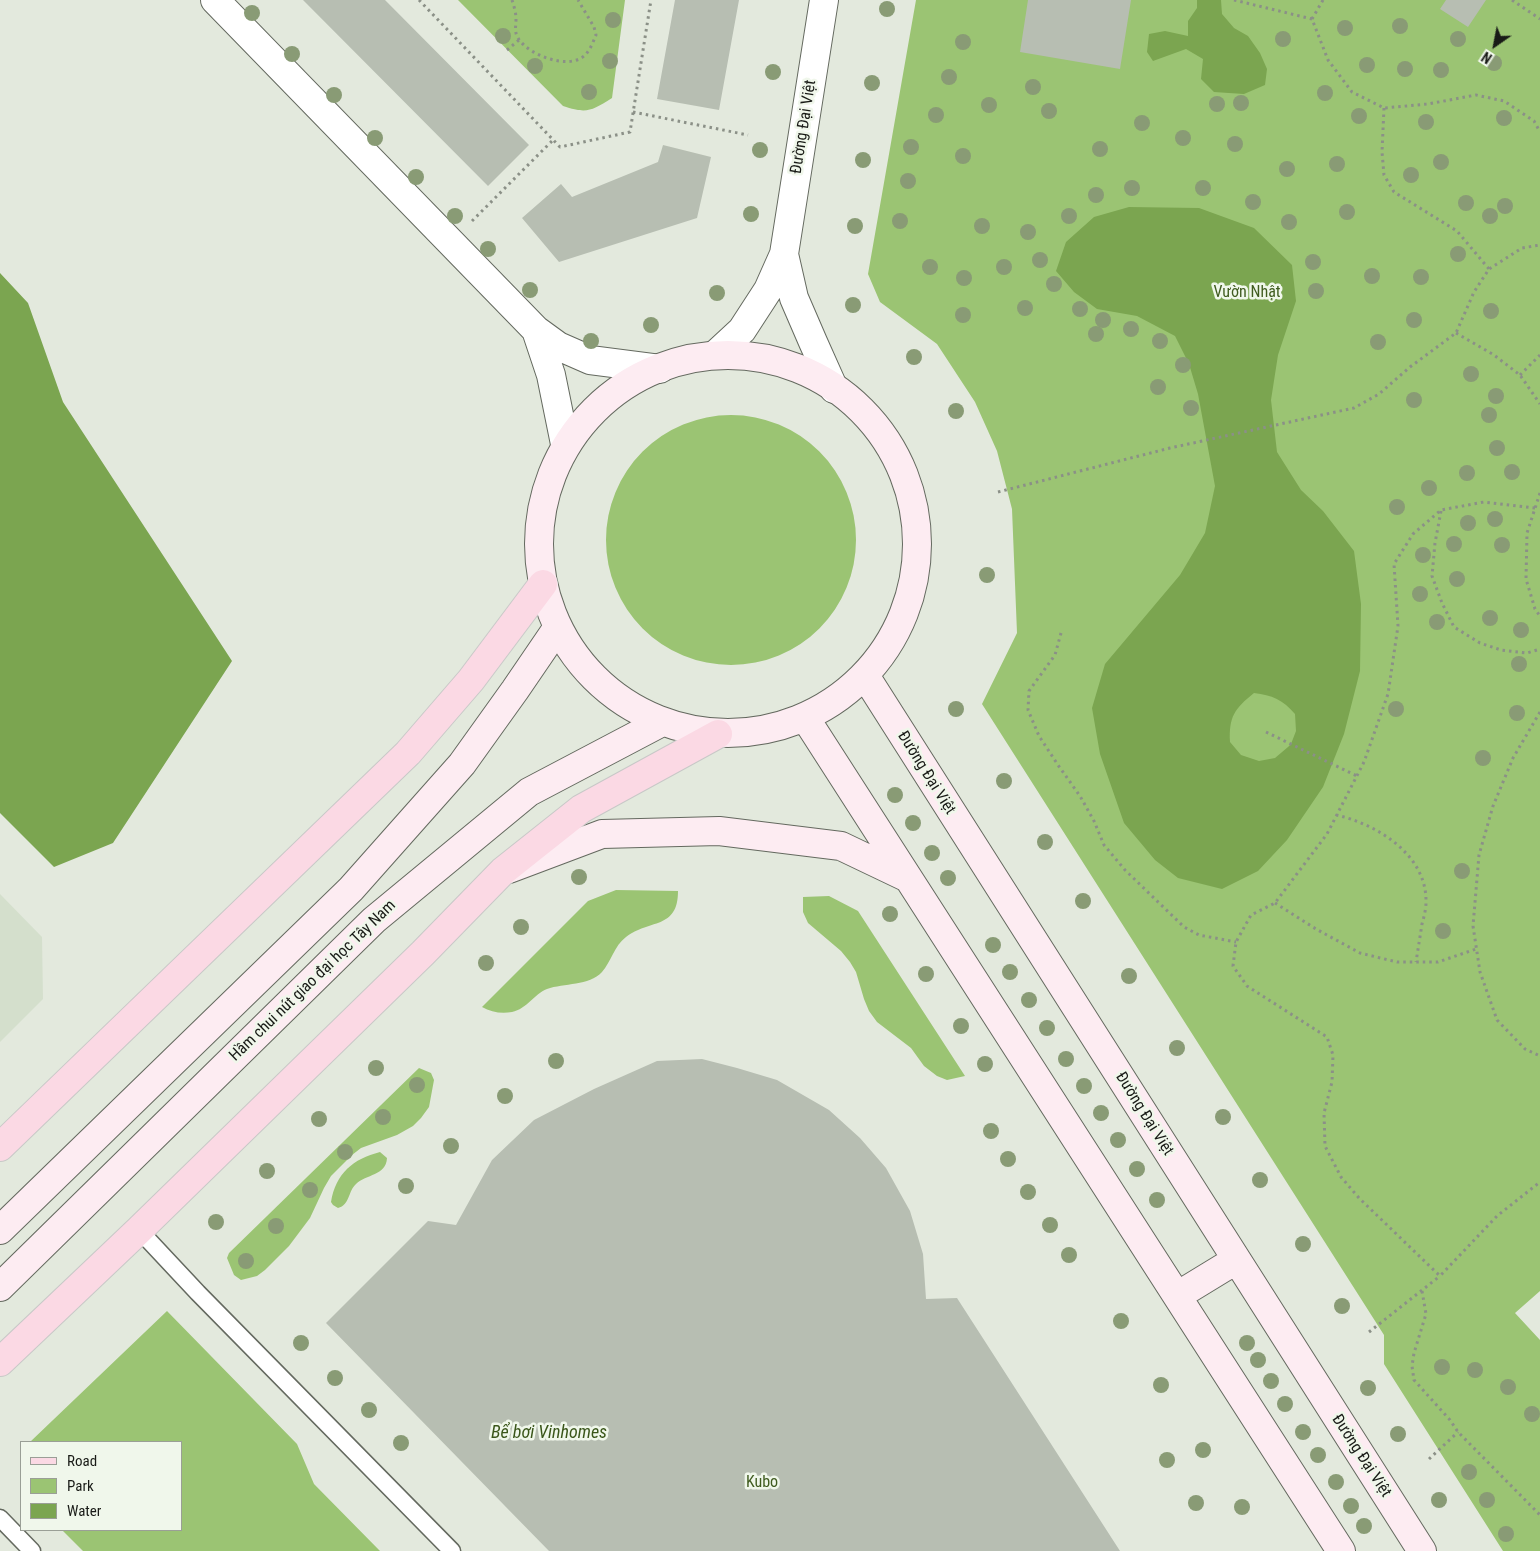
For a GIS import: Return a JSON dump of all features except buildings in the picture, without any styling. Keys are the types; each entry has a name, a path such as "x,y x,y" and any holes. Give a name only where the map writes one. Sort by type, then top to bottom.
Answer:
{"main road":[{"path":"3,1137 408,753 471,680 543,584"},
{"path":"0,1362 139,1230 423,953 503,871 581,809 718,734"}],"street":[{"path":"215,0 536,330 558,346 590,360 660,369"},
{"name":"Đường Đại Việt","path":"715,355 742,330 768,290 784,254 824,0"},
{"name":"Đường Đại Việt","path":"784,254 794,298 834,389"},
{"path":"536,330 551,375 565,444"},
{"path":"715,355 751,356 809,372 859,406 896,454 916,510 918,571 900,628 866,677 838,701 806,719 762,732 718,734 662,722 619,700 584,667 558,626 543,584 539,524 554,466 565,444 598,404 634,379 691,358 715,355"},
{"path":"0,1230 351,889 462,764 516,690 558,626"},
{"name":"Đường Đại Việt","path":"866,677 1422,1551"},
{"path":"806,719 1341,1551"},
{"name":"Hầm chui nút giao đại học Tây Nam","path":"0,1287 374,920 529,792 662,722"},
{"path":"503,871 602,834 719,831 841,846 908,878"},
{"path":"1177,1296 1236,1260"}],"lane":[{"path":"139,1230 198,1293 452,1551"},
{"path":"0,1518 32,1551"}],"path":[{"path":"419,0 560,147 630,132 650,0"},
{"path":"512,0 516,20 515,32 519,40 534,52 552,60 574,60 584,57 596,35 594,27 578,0"},
{"path":"1234,0 1312,19"},
{"path":"1312,19 1323,0"},
{"path":"1512,0 1540,19"},
{"path":"1312,19 1328,60 1352,92 1384,108 1428,104 1476,95 1504,101 1534,121 1540,132"},
{"path":"507,50 519,40"},
{"path":"1384,108 1382,152 1384,175 1394,192 1456,231 1489,268"},
{"path":"633,112 748,134"},
{"path":"468,225 554,140"},
{"path":"998,492 1200,441 1354,408 1379,394 1410,367 1456,333 1474,292 1489,268 1522,248 1540,245"},
{"path":"1456,333 1494,355 1520,375 1540,404"},
{"path":"1520,375 1540,355"},
{"path":"1540,495 1527,534 1526,580 1535,609 1540,616"},
{"path":"1440,1276 1359,1198 1341,1178 1325,1146 1324,1113 1332,1082 1333,1055 1327,1037 1247,986 1233,966 1236,942 1251,915 1275,903 1327,834 1364,762 1388,694 1398,626 1394,564 1414,534 1441,510 1484,502 1535,508"},
{"path":"1441,510 1432,576 1442,603 1454,627 1480,643 1501,650 1527,653 1540,649"},
{"path":"1061,633 1055,655 1029,691 1028,710 1039,736 1080,796 1094,821 1104,845 1125,870 1184,927 1199,935 1236,942"},
{"path":"1540,712 1513,758 1493,806 1479,855 1473,926 1480,972 1497,1020 1525,1049 1540,1056"},
{"path":"1266,732 1357,776"},
{"path":"1336,815 1351,818 1364,824 1401,848 1418,872 1425,887 1426,903 1416,962"},
{"path":"1275,903 1316,929 1360,953 1397,962 1438,962 1476,949"},
{"path":"1370,1332 1440,1276 1497,1216 1540,1182"},
{"path":"1422,1291 1426,1314 1412,1366 1414,1380 1450,1420 1458,1432 1540,1515"},
{"path":"1428,1458 1458,1432"}],"shaded area":[{"path":"0,894 42,937 43,999 0,1042"}],"green space":[{"path":"458,0 625,0 612,98 589,110 578,110 563,106"},
{"name":"Vườn Nhật","path":"916,0 1540,0 1540,1291 1515,1313 1540,1340 1540,1551 1503,1551 1384,1364 1384,1335 982,704 1017,633 1012,509 997,451 975,402 937,344 880,302 868,274"},
{"path":"731,415 755,417 779,424 801,436 828,461 847,492 854,516 856,540 854,564 847,588 835,610 810,637 779,656 755,663 731,665 707,663 683,656 661,644 634,619 615,588 608,564 606,540 608,516 615,492 627,470 652,443 683,424 707,417"},
{"path":"616,890 678,891 677,903 668,918 635,931 626,937 597,977 542,991 522,1008 512,1012 496,1012 482,1007 588,901"},
{"path":"829,896 858,911 965,1076 947,1080 937,1076 924,1066 911,1048 877,1022 869,1011 856,972 850,962 841,951 808,923 803,912 803,897"},
{"path":"419,1068 431,1073 434,1080 429,1107 421,1118 413,1126 397,1135 361,1148 352,1155 331,1176 310,1218 289,1246 265,1270 257,1276 241,1280 234,1275 227,1258 229,1253"},
{"path":"380,1152 387,1158 383,1168 356,1184 345,1204 338,1208 333,1205 331,1202 333,1192 347,1169 354,1163"},
{"path":"167,1311 297,1444 314,1484 380,1551 83,1551 63,1531 182,1531 182,1441 31,1441"}],"water":[{"path":"1197,0 1221,0 1222,14 1234,28 1248,36 1260,53 1267,69 1265,85 1244,94 1214,92 1201,79 1203,59 1186,49 1153,61 1147,52 1149,34 1165,31 1188,36 1188,21 1197,8"},
{"path":"1129,207 1199,208 1254,228 1292,265 1296,301 1278,355 1271,400 1277,452 1301,490 1323,511 1354,551 1361,604 1360,671 1344,734 1323,787 1287,840 1258,871 1222,889 1178,878 1155,860 1124,823 1100,754 1092,708 1105,664 1180,575 1205,533 1215,486 1198,394 1189,364 1175,336 1137,316 1097,309 1074,292 1056,271 1066,242 1094,217","holes":["1254,693 1277,699 1291,709 1295,714 1296,731 1291,744 1275,758 1259,761 1241,755 1230,742 1230,733 1232,720 1237,709"]},
{"path":"0,273 28,303 63,402 232,661 113,843 54,867 0,813"}],"water label":[{"name":"Bể bơi Vinhomes","path":"549,1433"}],"park label":[{"name":"Kubo","path":"762,1483"}]}
